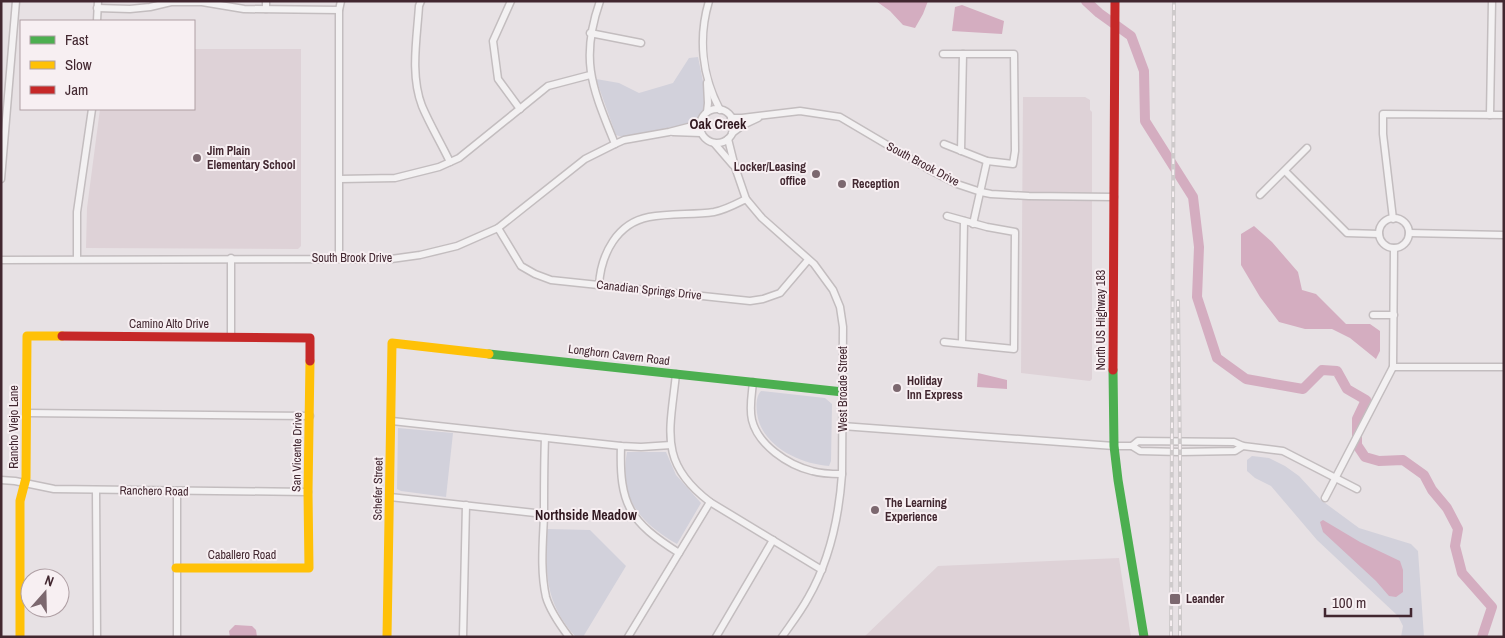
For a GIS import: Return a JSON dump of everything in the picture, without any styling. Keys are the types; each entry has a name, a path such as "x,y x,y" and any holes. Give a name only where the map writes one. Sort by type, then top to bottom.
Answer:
{"street":[{"path":"1,179 16,1"},
{"path":"266,1 266,9"},
{"path":"339,258 339,10 341,1"},
{"path":"421,1 416,49 416,77 422,105 450,162"},
{"path":"511,1 493,41 498,79 520,109"},
{"path":"600,1 590,33 590,75 616,144"},
{"path":"707,112 720,110 731,118 733,122 730,136 724,142 714,143 704,138 701,134 701,119 707,112 708,103 702,40 704,20 709,1"},
{"name":"North US Highway 183","path":"1115,1 1114,446 1123,517 1144,637"},
{"path":"1490,115 1492,1"},
{"path":"97,20 98,5 130,9 150,8 171,2 202,2 244,9 339,10"},
{"path":"590,33 641,43"},
{"path":"943,54 1014,54 1015,151 1013,164 987,161 944,144"},
{"path":"961,151 963,54"},
{"path":"706,72 720,110"},
{"path":"340,179 395,178 438,167 459,158 548,86 590,75"},
{"path":"77,259 77,212 92,110"},
{"name":"South Brook Drive","path":"731,118 800,110 840,117 928,169 957,184 981,192 1029,196 1114,197"},
{"name":"South Brook Drive","path":"730,136 743,125 768,114"},
{"path":"1393,219 1383,134 1383,114 1504,115"},
{"name":"South Brook Drive","path":"1,260 391,259 420,255 457,246 498,228 585,158 624,140 700,124"},
{"name":"South Brook Drive","path":"669,132 701,134"},
{"name":"West Broade Street","path":"730,136 735,167 746,198 762,218 814,264 833,290 840,307 844,327 842,474 833,536 822,570 808,598 782,637"},
{"name":"West Broade Street","path":"714,143 735,167"},
{"path":"1260,195 1307,148"},
{"path":"973,224 987,161"},
{"path":"1285,170 1346,234 1380,234"},
{"path":"599,285 601,266 606,252 611,242 627,226 647,217 716,212 746,198"},
{"path":"944,342 1014,348 1015,232 973,224 946,216"},
{"path":"1393,219 1403,222 1409,233 1405,244 1394,248 1383,243 1380,234 1382,226 1393,219"},
{"path":"962,343 964,221"},
{"name":"Canadian Springs Drive","path":"498,228 522,266 535,274 551,280 750,301 763,300 780,293 808,260"},
{"path":"1409,233 1504,235"},
{"path":"1325,498 1393,367 1394,248"},
{"path":"231,258 231,336"},
{"path":"1373,315 1394,315"},
{"name":"Camino Alto Drive","path":"27,336 310,338"},
{"name":"Rancho Viejo Lane","path":"20,637 20,501 25,484 27,336"},
{"name":"San Vicente Drive","path":"309,568 310,338"},
{"name":"Longhorn Cavern Road","path":"392,343 843,392"},
{"name":"Schefer Street","path":"387,637 392,343"},
{"path":"1393,367 1504,367"},
{"path":"676,374 670,432 675,462 681,474 696,492 710,502 822,570"},
{"path":"753,382 752,420 756,431 768,445 800,467 826,474 842,474"},
{"path":"27,412 310,416"},
{"path":"392,420 621,446 671,446"},
{"path":"842,426 1132,446 1140,451 1235,451 1243,446"},
{"path":"544,438 542,564 547,598 560,626 570,637"},
{"path":"1132,446 1138,441 1234,442 1243,446 1282,451 1357,489"},
{"path":"621,446 621,484 630,510 649,532 679,553"},
{"name":"Ranchero Road","path":"1,480 50,489 177,492 308,492"},
{"path":"96,490 96,637"},
{"path":"177,492 177,637"},
{"path":"390,497 544,514"},
{"path":"628,637 710,502"},
{"path":"463,637 466,505"},
{"path":"716,637 773,540"},
{"name":"Caballero Road","path":"176,568 309,568"}],"shaded area":[{"path":"876,1 928,1 915,28 903,25 890,11"},
{"path":"962,5 1004,21 1002,34 952,31 955,7"},
{"name":"Jim Plain Elementary School","path":"195,49 301,49 301,246 298,249 86,248 87,208 100,110 195,110"},
{"path":"698,57 707,101 705,110 698,119 693,123 622,137 616,135 596,79 619,83 639,93 673,83 689,58"},
{"path":"1023,97 1085,97 1090,100 1090,110 1092,112 1092,379 1090,381 1021,373"},
{"path":"1254,226 1272,242 1298,272 1302,290 1316,294 1346,324 1370,324 1380,331 1380,351 1376,359 1350,338 1332,329 1305,329 1279,322 1260,297 1241,265 1241,234"},
{"path":"978,373 1007,380 1007,389 977,387"},
{"path":"761,391 825,398 832,404 831,461 829,466 806,462 774,444 760,425 757,398"},
{"path":"398,428 453,433 446,497 397,489"},
{"path":"627,452 666,452 676,475 701,503 677,544 652,527 642,517 629,496 625,468"},
{"path":"1252,456 1269,458 1285,466 1299,476 1321,500 1359,528 1411,544 1418,551 1424,637 1401,637 1403,626 1398,616 1317,540 1271,486 1255,478 1247,471 1247,460"},
{"path":"1323,520 1360,542 1400,561 1403,570 1403,592 1396,597 1389,596 1376,581 1323,532 1320,522"},
{"path":"547,529 590,530 626,566 583,637 576,637 558,612 552,599 547,573"},
{"path":"1119,558 1131,637 864,637 938,566"},
{"path":"235,625 252,626 256,630 257,637 230,637 229,631"}],"waterway":[{"path":"1086,1 1131,36 1144,71 1145,121 1193,197 1199,247 1197,297 1217,358 1246,379 1303,389 1322,370 1337,371 1347,389 1366,400 1357,419 1357,445 1365,457 1379,461 1403,460 1424,475 1432,490 1447,508 1458,529 1455,546 1462,573 1492,607 1482,637"}],"railway":[{"path":"1171,637 1174,1"},
{"path":"1178,301 1180,637"}],"traffic: fast":[{"path":"489,354 843,392"},
{"path":"1113,370 1114,446 1144,637"}],"traffic: slow":[{"path":"20,637 20,501 26,478 27,336 62,336"},
{"path":"387,637 392,343 489,354"},
{"path":"176,568 309,568 310,361"}],"traffic: jam":[{"path":"1113,370 1115,1"},
{"path":"62,336 310,338 310,361"}],"place":[{"name":"Jim Plain Elementary School","path":"197,158"},
{"name":"Locker/Leasing office","path":"816,174"},
{"name":"Reception","path":"842,184"},
{"name":"Holiday Inn Express","path":"897,388"},
{"name":"The Learning Experience","path":"875,510"},
{"name":"Leander","path":"1175,599"}],"district":[{"name":"Oak Creek","path":"718,124"},
{"name":"Northside Meadow","path":"586,515"}]}
